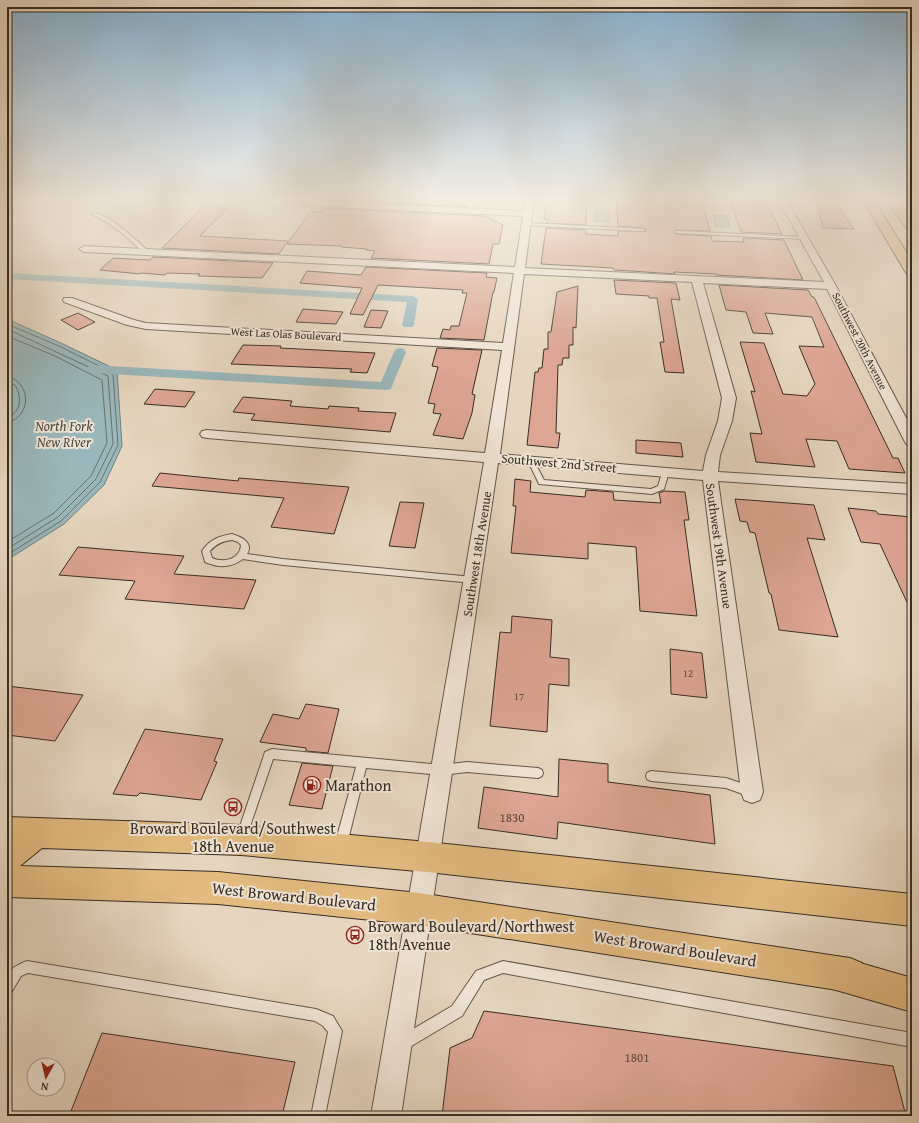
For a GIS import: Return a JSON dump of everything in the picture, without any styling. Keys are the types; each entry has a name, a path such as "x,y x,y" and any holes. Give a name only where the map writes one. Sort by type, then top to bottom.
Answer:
{"main road":[{"path":"900,251 912,271"},
{"path":"7,832 241,840 428,857 912,910"},
{"path":"7,856 17,850 36,833"},
{"name":"West Broward Boulevard","path":"7,881 218,888 419,909 836,973 912,983"},
{"path":"836,973 912,995"}],"street":[{"path":"134,251 519,272 831,286"},
{"name":"Southwest 18th Avenue","path":"386,1116 473,580 522,251"},
{"name":"Southwest 20th Avenue","path":"812,251 912,442"},
{"name":"Southwest 19th Avenue","path":"697,280 729,398 725,421 713,455 710,476 752,792"},
{"name":"West Las Olas Boulevard","path":"68,300 131,323 146,326 508,347"},
{"name":"Southwest 2nd Street","path":"207,434 710,476 912,489"}],"lane":[{"path":"531,460 542,482 652,492 661,487 665,472"},
{"path":"242,556 245,552 244,543 242,540 232,537 219,539 213,542 206,551 208,560 218,564 232,562 242,556 283,562 473,580"},
{"path":"241,840 269,755 442,770 467,767 538,773"},
{"path":"340,849 362,763"},
{"path":"651,776 726,783 752,792"},
{"path":"7,989 17,972 27,967 316,1015 328,1021 335,1031 318,1116"},
{"path":"398,1046 457,1011 480,975 503,967 912,1040"}],"water":[{"name":"North Fork New River","path":"7,319 117,370 122,446 104,485 64,524 7,560 7,424 10,394 7,389"}],"building":[{"path":"228,251 281,251 279,254"},
{"path":"375,251 492,251 489,264 371,258"},
{"path":"543,251 789,251 803,280 674,272 675,274 614,270 613,268 541,264"},
{"path":"153,257 273,263 262,278 198,276 200,274 140,274 100,270 113,258 150,260"},
{"path":"366,267 487,273 486,277 497,278 484,340 440,338 443,329 450,330 451,326 459,326 467,293 462,293 463,290 378,285 363,315 350,314 362,288 300,283 307,271 361,275"},
{"path":"614,280 676,283 680,300 671,299 684,373 665,372 660,342 664,342 657,298 649,298 649,296 616,294"},
{"path":"719,285 808,290 812,297 814,297 893,458 898,458 905,473 849,469 837,441 806,439 815,467 756,462 750,433 762,434 751,391 755,392 740,342 764,343 783,394 807,396 815,384 799,346 824,347 812,317 765,313 773,334 753,333 746,312 726,310"},
{"path":"578,286 576,328 573,327 573,345 569,345 569,358 563,358 562,365 558,365 556,433 560,433 558,448 527,445 535,372 538,372 539,368 542,368 544,349 548,349 548,332 551,332 557,292"},
{"path":"303,309 343,312 336,324 296,322"},
{"path":"371,310 388,311 381,328 364,327"},
{"path":"78,313 95,322 78,330 61,320"},
{"path":"243,345 281,346 280,348 375,353 367,373 350,372 352,369 231,364"},
{"path":"437,348 482,350 472,394 475,395 472,413 463,439 433,435 441,414 433,413 435,404 428,403 438,367 432,366"},
{"path":"155,389 195,392 185,407 144,404"},
{"path":"243,397 292,401 290,406 328,409 329,406 359,408 358,411 396,413 390,432 251,420 255,414 233,412"},
{"path":"636,440 681,443 683,457 636,453"},
{"path":"160,473 238,481 239,478 349,487 334,534 271,527 284,498 152,486"},
{"path":"515,479 531,481 530,492 585,497 586,490 613,492 614,500 661,503 659,493 664,491 685,492 689,520 684,520 697,616 640,611 636,547 588,543 588,559 511,553 516,506 513,506"},
{"path":"735,499 814,505 825,540 807,538 838,637 779,630 755,533 750,532 747,522 740,521"},
{"path":"400,502 424,503 415,548 389,546"},
{"path":"848,508 876,511 878,514 912,517 912,613 880,544 861,542"},
{"path":"78,547 184,556 174,574 256,580 244,609 125,599 135,581 59,575"},
{"path":"512,616 552,620 550,657 569,659 569,686 549,684 547,732 490,726 500,632 511,633"},
{"path":"670,649 702,653 707,698 671,694"},
{"path":"7,686 83,695 55,741 7,735"},
{"path":"306,704 339,709 328,753 306,751 306,748 260,742 273,714 299,719"},
{"path":"145,729 223,739 214,761 217,762 201,800 140,793 137,796 113,794"},
{"path":"559,759 608,764 608,782 710,795 715,844 558,822 557,839 478,828 484,787 558,797"},
{"name":"Marathon","path":"302,763 333,766 322,809 289,805"},
{"path":"484,1011 893,1066 906,1116 442,1116 450,1048 472,1038"},
{"path":"102,1033 295,1062 282,1116 69,1116"}],"waterway":[{"path":"7,276 413,299 408,325"},
{"path":"93,369 386,386 400,352"}],"place":[{"name":"Marathon","path":"312,785"},
{"name":"Broward Boulevard/Southwest 18th Avenue","path":"233,807"},
{"name":"Broward Boulevard/Northwest 18th Avenue","path":"355,935"}]}
